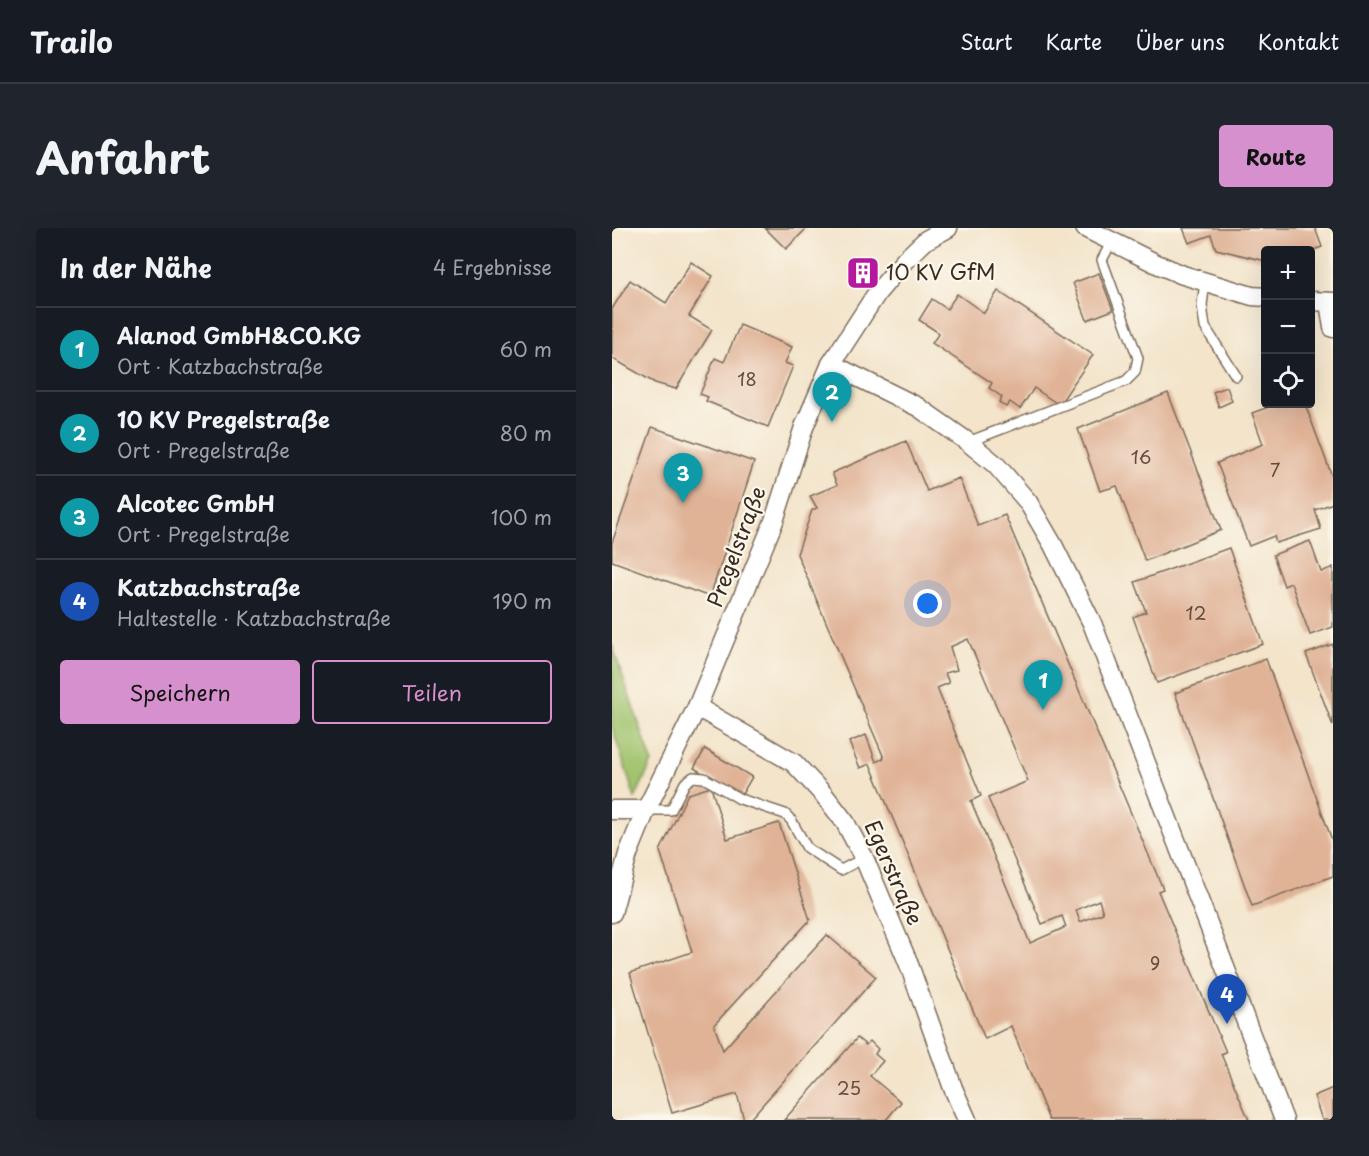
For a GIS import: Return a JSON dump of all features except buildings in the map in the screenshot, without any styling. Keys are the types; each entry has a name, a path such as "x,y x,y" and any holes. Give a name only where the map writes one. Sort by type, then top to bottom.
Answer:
{"street":[{"name":"Pregelstraße","path":"612,913 628,854 646,810 697,707 774,521 804,427 831,364 877,293 905,260 926,240 948,228"},
{"path":"1085,228 1183,275 1261,297"},
{"path":"1315,301 1331,302 1333,328"},
{"path":"831,364 918,407 968,442 996,465 1028,502 1053,545 1092,623 1284,1120"},
{"name":"Egerstraße","path":"697,707 794,763 845,822 864,858 908,962 953,1088 967,1120"},
{"path":"612,810 646,810"}],"lane":[{"path":"968,442 1126,381 1135,372 1138,358 1102,260 1112,241"},
{"path":"1205,282 1202,305 1205,327 1236,376"},
{"path":"646,810 671,810 686,783 698,776 713,782 740,799 785,814 807,848 841,870 864,858"}],"green space":[{"path":"612,645 652,762 635,798 612,727"}],"place":[{"name":"10 KV GfM","path":"863,273"},
{"name":"10 KV Pregelstraße","path":"832,422"},
{"name":"Alcotec GmbH","path":"683,503"},
{"name":"Alanod GmbH&CO.KG","path":"1043,710"},
{"name":"Katzbachstraße","path":"1227,1024"}]}
